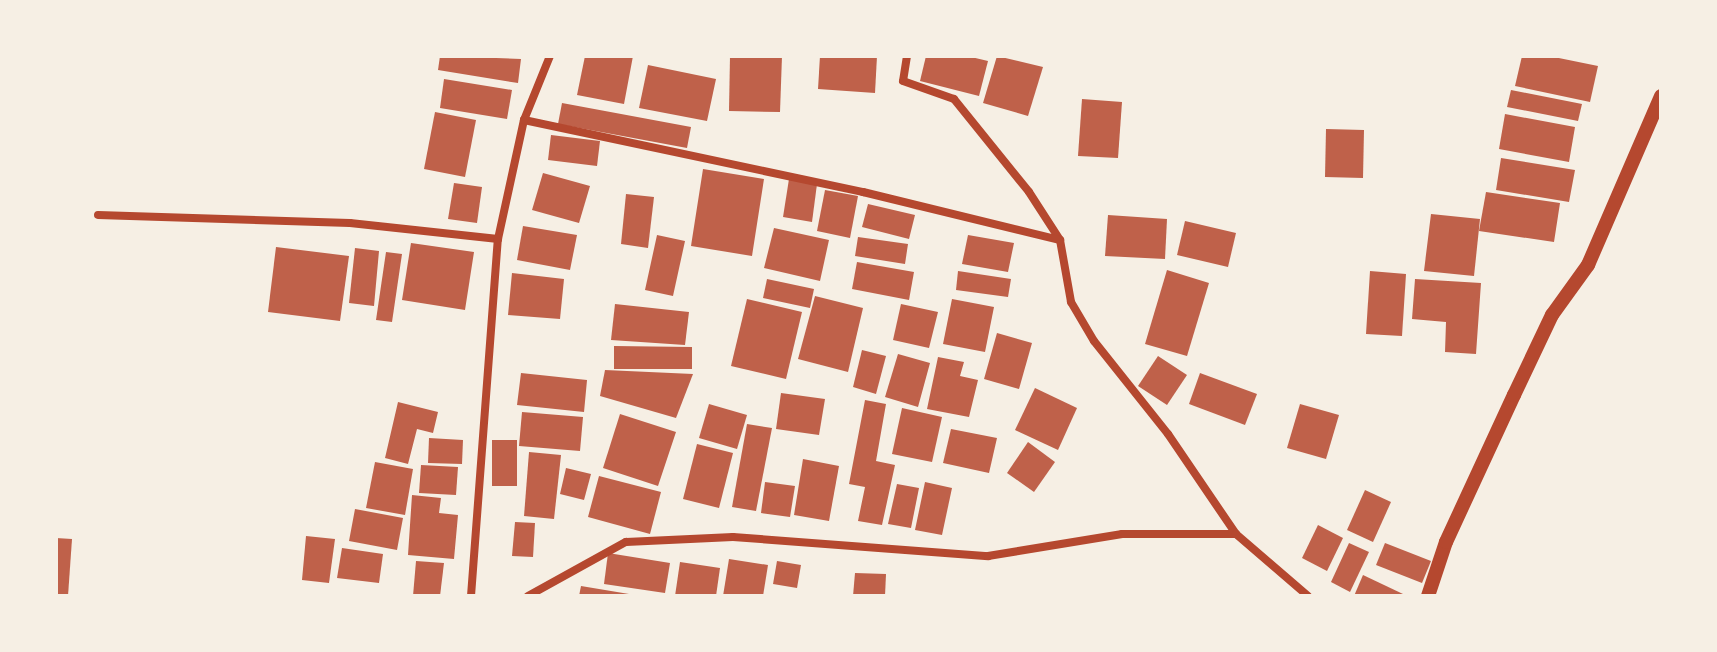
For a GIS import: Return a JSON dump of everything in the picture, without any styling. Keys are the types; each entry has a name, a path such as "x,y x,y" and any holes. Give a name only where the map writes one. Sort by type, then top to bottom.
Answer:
{"street":[{"path":"471,596 498,239 524,120 550,56"},
{"path":"907,56 903,81 954,99 1029,192 1060,240 1071,302 1094,341 1168,434 1236,534 1308,596"},
{"path":"1428,596 1446,542 1514,395 1552,315 1588,265 1661,96"},
{"path":"524,120 863,192 1060,240"},
{"path":"98,215 350,223 498,239"},
{"path":"528,596 626,542 733,537 988,556 1122,534 1236,534"}],"building":[{"path":"440,56 521,59 518,83 438,70"},
{"path":"585,56 633,56 624,104 577,95"},
{"path":"730,56 782,56 780,112 729,111"},
{"path":"820,56 877,56 875,93 818,89"},
{"path":"926,56 967,56 988,61 979,96 920,81"},
{"path":"997,56 1043,67 1028,116 983,103"},
{"path":"1522,56 1549,56 1598,66 1590,102 1515,86"},
{"path":"648,65 716,79 707,121 639,108"},
{"path":"444,79 512,90 507,119 440,108"},
{"path":"1511,90 1582,104 1578,121 1507,107"},
{"path":"1082,99 1122,102 1118,158 1078,156"},
{"path":"562,103 691,127 687,148 558,124"},
{"path":"435,112 476,120 465,177 424,169"},
{"path":"1505,114 1575,127 1569,162 1499,149"},
{"path":"1326,129 1364,130 1363,178 1325,177"},
{"path":"551,135 600,141 597,166 548,160"},
{"path":"1501,158 1575,170 1569,202 1496,190"},
{"path":"703,169 764,179 752,256 691,246"},
{"path":"543,173 590,186 579,223 532,210"},
{"path":"789,179 817,184 812,222 783,217"},
{"path":"454,183 482,187 477,223 448,219"},
{"path":"825,190 858,196 850,238 817,231"},
{"path":"1486,192 1560,203 1554,242 1479,231"},
{"path":"626,194 654,197 648,248 621,244"},
{"path":"868,204 915,215 909,239 862,227"},
{"path":"1431,214 1480,219 1474,276 1424,271"},
{"path":"1108,215 1167,219 1165,259 1105,256"},
{"path":"1185,221 1236,233 1228,267 1177,255"},
{"path":"523,226 577,235 570,270 517,260"},
{"path":"774,228 829,240 820,281 764,268"},
{"path":"657,235 685,241 673,296 645,290"},
{"path":"968,235 1014,243 1008,272 962,264"},
{"path":"858,237 908,244 905,264 855,256"},
{"path":"411,243 474,252 465,310 402,300"},
{"path":"276,247 349,256 340,321 268,312"},
{"path":"355,248 379,251 374,306 349,303"},
{"path":"386,252 402,254 392,322 376,320"},
{"path":"857,262 914,272 909,300 852,289"},
{"path":"1167,270 1209,283 1187,356 1145,344"},
{"path":"958,271 1011,279 1008,297 956,290"},
{"path":"1370,271 1406,274 1402,336 1366,334"},
{"path":"512,273 564,279 560,319 508,315"},
{"path":"767,279 814,289 810,308 763,298"},
{"path":"1415,279 1481,283 1476,354 1445,352 1446,322 1412,319"},
{"path":"815,296 863,308 848,372 798,359"},
{"path":"747,299 802,312 786,379 731,366"},
{"path":"952,299 994,307 985,352 943,344"},
{"path":"615,304 689,312 685,345 611,340"},
{"path":"901,304 938,312 929,348 893,340"},
{"path":"997,333 1032,343 1019,389 984,379"},
{"path":"614,346 692,347 692,369 614,369"},
{"path":"862,350 886,356 876,394 853,387"},
{"path":"898,354 930,363 918,407 885,397"},
{"path":"1158,356 1187,375 1167,405 1138,386"},
{"path":"938,357 964,362 960,376 978,380 969,417 927,409"},
{"path":"605,370 693,374 676,418 600,396"},
{"path":"521,373 587,380 584,412 517,405"},
{"path":"1200,373 1257,394 1245,425 1189,404"},
{"path":"1035,388 1077,408 1058,450 1015,430"},
{"path":"781,393 825,399 819,435 776,429"},
{"path":"865,400 886,404 876,461 895,465 882,525 858,521 865,487 849,484"},
{"path":"398,402 438,412 433,433 417,429 408,464 385,458"},
{"path":"709,404 747,415 737,449 699,438"},
{"path":"1300,404 1339,415 1326,459 1287,448"},
{"path":"902,408 942,417 932,462 892,454"},
{"path":"522,412 583,417 580,451 519,446"},
{"path":"620,414 676,432 658,486 603,468"},
{"path":"747,424 772,428 756,511 732,507"},
{"path":"951,429 997,438 989,473 943,463"},
{"path":"429,438 463,440 462,464 428,463"},
{"path":"492,440 517,440 517,486 492,486"},
{"path":"1028,442 1055,462 1034,492 1007,473"},
{"path":"697,444 733,453 719,508 683,499"},
{"path":"529,452 561,455 554,519 524,516"},
{"path":"803,459 839,466 829,521 794,515"},
{"path":"375,462 413,469 405,515 366,508"},
{"path":"421,465 458,467 456,495 419,493"},
{"path":"566,468 591,474 584,500 560,494"},
{"path":"599,476 661,492 650,534 588,517"},
{"path":"765,482 795,486 790,517 761,513"},
{"path":"925,482 952,488 942,535 915,530"},
{"path":"897,484 919,488 911,528 888,524"},
{"path":"1365,490 1391,502 1373,542 1347,530"},
{"path":"412,495 441,498 439,513 458,515 454,559 408,555"},
{"path":"355,509 403,518 397,550 349,541"},
{"path":"515,522 535,523 533,557 512,556"},
{"path":"1318,525 1343,538 1327,571 1302,558"},
{"path":"306,536 335,539 329,583 302,580"},
{"path":"56,538 72,539 68,596 56,596"},
{"path":"1349,543 1369,552 1350,592 1331,582"},
{"path":"1385,543 1431,561 1422,583 1376,565"},
{"path":"342,548 383,554 379,583 337,578"},
{"path":"608,553 670,563 665,593 604,584"},
{"path":"729,559 768,565 763,596 723,596"},
{"path":"416,561 444,563 440,596 413,596"},
{"path":"777,561 801,565 797,588 773,584"},
{"path":"680,562 720,568 716,596 675,596"},
{"path":"855,573 886,574 885,596 853,596"},
{"path":"1363,575 1403,594 1402,596 1354,596"},
{"path":"581,586 629,594 629,596 579,596"}]}
